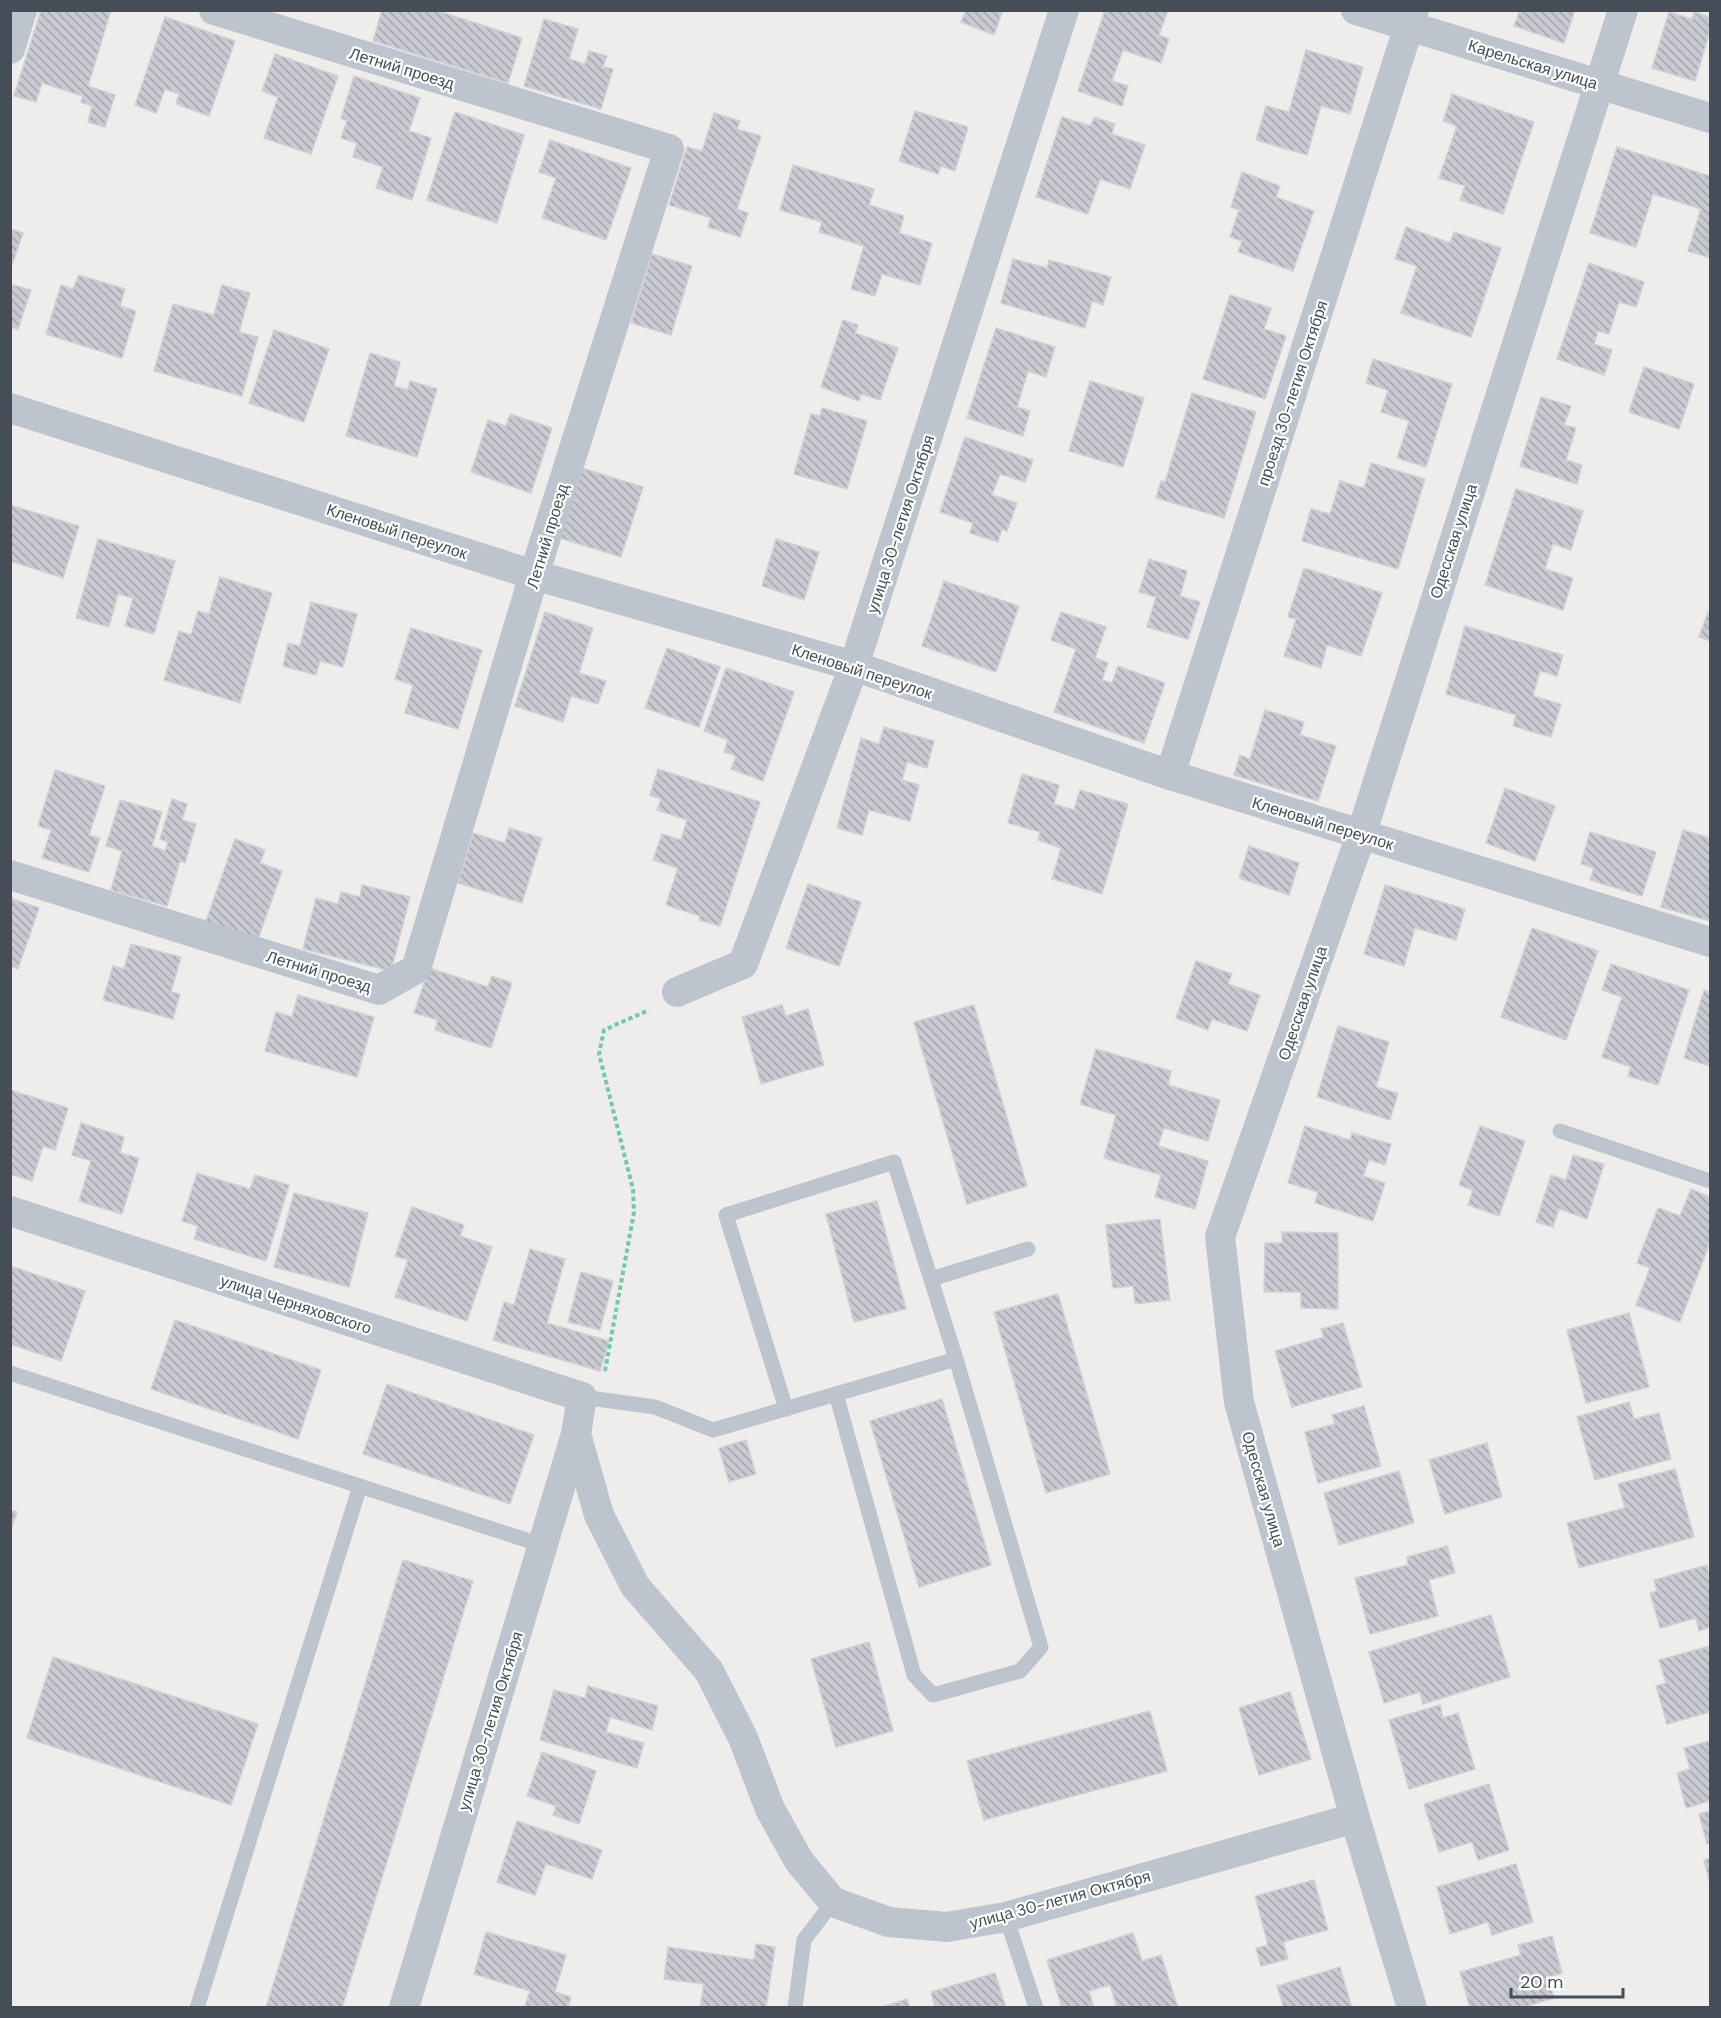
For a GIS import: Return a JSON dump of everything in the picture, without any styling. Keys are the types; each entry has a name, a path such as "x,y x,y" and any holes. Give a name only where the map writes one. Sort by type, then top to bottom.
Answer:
{"street":[{"path":"10,50 22,10"},
{"name":"Летний проезд","path":"10,875 379,990 416,969 534,574 669,149 214,10"},
{"name":"улица 30-летия Октября","path":"677,992 743,964 854,666 1064,10"},
{"name":"Карельская улица","path":"1356,10 1412,19 1598,84 1710,118"},
{"name":"Одесская улица","path":"1412,2007 1355,1818 1239,1402 1220,1237 1361,835 1623,10"},
{"name":"проезд 30-летия Октября","path":"1170,775 1412,19"},
{"name":"Кленовый переулок","path":"10,408 534,574 854,666 1170,775 1710,942"},
{"name":"улица Черняховского","path":"10,1211 582,1396"},
{"name":"улица 30-летия Октября","path":"404,2007 576,1434 582,1396"},
{"name":"улица 30-летия Октября","path":"576,1434 599,1515 634,1586 709,1671 743,1738 770,1809 799,1861 833,1902 889,1922 947,1927 1006,1917 1355,1818"}],"lane":[{"path":"1560,1131 1710,1181"},
{"path":"786,1409 726,1215 894,1162 956,1359 1041,1647 1020,1671 933,1695 914,1675 836,1394"},
{"path":"931,1279 1028,1250"},
{"path":"582,1396 655,1407 714,1430 956,1359"},
{"path":"10,1373 542,1545"},
{"path":"197,2007 360,1486"},
{"path":"795,2007 804,1940 833,1902"},
{"path":"1006,1917 1036,2007"}],"path":[{"path":"582,1396 604,1375 634,1212 633,1189 599,1054 604,1030 643,1014 677,992"}],"building":[{"path":"41,10 111,10 88,86 115,95 105,127 88,122 92,106 81,102 83,96 42,83 36,102 14,96"},
{"path":"382,10 435,10 522,38 508,83 373,41"},
{"path":"966,10 1003,10 994,35 961,22"},
{"path":"1105,10 1168,10 1159,35 1169,39 1161,63 1123,50 1112,81 1128,86 1122,106 1078,91"},
{"path":"1520,10 1575,10 1564,43 1514,26"},
{"path":"1669,12 1692,19 1694,12 1710,17 1710,31 1695,81 1652,68"},
{"path":"165,17 235,41 209,116 176,104 179,94 165,89 156,113 135,105"},
{"path":"544,19 578,29 569,59 585,64 589,51 607,56 603,67 613,69 601,109 524,86"},
{"path":"1306,50 1363,67 1350,114 1321,106 1307,155 1256,140 1266,106 1289,112"},
{"path":"275,54 338,76 311,154 264,138 278,97 262,91"},
{"path":"354,76 420,98 409,131 431,138 412,200 376,188 383,167 353,157 357,143 341,138 347,121 341,118"},
{"path":"1452,94 1534,122 1503,214 1460,200 1465,186 1439,178 1457,126 1443,121"},
{"path":"915,111 968,127 955,171 941,166 938,174 899,161"},
{"path":"455,112 524,135 497,223 427,200"},
{"path":"714,113 740,121 737,129 761,136 737,209 748,213 740,237 708,227 711,218 669,205 687,147 702,151"},
{"path":"1062,117 1091,126 1094,117 1115,124 1112,134 1145,145 1130,189 1100,179 1088,214 1036,197"},
{"path":"550,140 631,168 606,240 542,218 556,178 539,172"},
{"path":"1617,147 1710,176 1710,258 1688,251 1701,209 1653,194 1636,247 1590,233"},
{"path":"793,165 874,189 869,205 904,216 899,233 932,243 920,285 882,274 875,296 851,289 864,246 819,232 822,222 780,210"},
{"path":"1242,172 1280,186 1276,197 1314,211 1293,271 1238,252 1242,241 1230,237 1239,210 1231,207"},
{"path":"1406,227 1450,243 1454,232 1501,248 1471,337 1401,313 1417,266 1395,259"},
{"path":"10,229 23,233 10,271"},
{"path":"652,254 692,266 671,335 631,323"},
{"path":"1013,259 1047,268 1049,260 1111,277 1103,305 1092,301 1085,328 1001,303"},
{"path":"1589,263 1644,282 1636,307 1619,302 1609,334 1598,331 1594,344 1612,350 1604,375 1557,359"},
{"path":"79,275 125,289 120,306 136,311 122,358 46,334 61,285 73,289"},
{"path":"10,284 31,290 18,329 10,327"},
{"path":"222,285 250,293 239,332 258,337 242,396 154,371 173,304 214,315"},
{"path":"1230,295 1271,308 1264,329 1286,336 1265,399 1203,379"},
{"path":"843,320 858,325 855,333 898,348 880,400 861,394 859,401 821,387"},
{"path":"996,328 1055,347 1046,377 1028,371 1017,407 1030,411 1023,436 967,418"},
{"path":"274,330 329,349 304,422 249,403"},
{"path":"370,353 400,362 394,386 408,390 410,381 437,389 417,457 346,436"},
{"path":"1373,359 1452,384 1426,467 1397,458 1409,421 1381,412 1388,390 1366,383"},
{"path":"1644,367 1694,384 1679,429 1629,412"},
{"path":"1090,381 1144,398 1123,467 1069,451"},
{"path":"1192,393 1256,412 1224,518 1156,498 1161,481 1165,482"},
{"path":"1541,397 1571,406 1564,425 1576,428 1566,460 1582,465 1577,484 1520,466"},
{"path":"822,408 867,421 847,489 794,474 811,414 820,416"},
{"path":"510,414 552,428 531,493 471,472 488,420 506,426"},
{"path":"965,437 1033,460 1025,482 1000,474 992,495 1017,503 1007,531 1002,529 998,542 970,533 973,523 940,512"},
{"path":"1371,463 1425,479 1398,569 1302,541 1311,509 1330,514 1340,481 1364,488"},
{"path":"582,468 643,487 621,557 560,538"},
{"path":"1516,489 1583,511 1571,550 1553,544 1545,569 1573,578 1563,610 1485,585"},
{"path":"10,505 79,526 63,578 10,561"},
{"path":"98,539 175,561 154,634 125,626 133,598 118,594 109,627 76,618"},
{"path":"776,539 819,552 804,600 762,586"},
{"path":"1149,559 1187,571 1180,596 1200,602 1188,639 1147,627 1156,597 1139,592"},
{"path":"1304,568 1382,593 1361,656 1327,645 1321,668 1284,656 1296,619 1288,617"},
{"path":"220,577 272,593 240,703 164,680 179,631 191,635 198,611 209,614"},
{"path":"944,581 1019,606 996,672 922,646"},
{"path":"311,602 357,614 343,667 320,661 316,675 283,666 288,643 300,646"},
{"path":"545,612 593,628 579,673 606,681 598,704 571,696 563,722 515,706"},
{"path":"1061,612 1106,627 1095,658 1108,663 1102,680 1112,683 1118,666 1165,683 1144,743 1054,712 1076,649 1051,640"},
{"path":"1708,612 1710,613 1710,641 1699,637"},
{"path":"1465,626 1563,655 1557,676 1540,671 1533,696 1561,704 1551,737 1513,726 1516,715 1446,694"},
{"path":"411,628 482,650 458,729 405,713 413,685 395,679"},
{"path":"667,648 720,667 699,727 645,708"},
{"path":"726,668 794,692 763,781 731,769 736,756 724,752 728,740 704,731"},
{"path":"1265,710 1304,722 1300,735 1336,746 1318,801 1234,775 1240,755 1250,759"},
{"path":"884,727 934,741 927,768 907,762 902,780 919,785 910,821 869,810 862,835 837,828 861,738 879,744"},
{"path":"658,769 760,802 720,926 699,920 700,916 666,905 678,868 653,860 662,834 681,840 687,820 657,810 661,799 650,795"},
{"path":"55,770 105,786 89,835 100,838 89,872 42,858 51,830 38,826"},
{"path":"1022,774 1059,785 1054,804 1074,810 1080,790 1128,804 1102,894 1052,879 1061,848 1038,840 1040,832 1008,823"},
{"path":"1505,788 1555,806 1535,861 1486,843"},
{"path":"172,799 187,804 182,820 196,824 185,863 180,861 167,906 111,890 122,851 106,846 120,800 162,812 152,846 165,851 168,842 160,839"},
{"path":"509,828 542,838 522,903 458,883 473,833 505,843"},
{"path":"1683,830 1710,838 1710,921 1661,907"},
{"path":"1590,832 1656,852 1642,896 1590,880 1594,868 1581,864"},
{"path":"235,839 265,850 260,863 282,871 258,939 206,921"},
{"path":"1249,846 1299,863 1289,895 1239,878"},
{"path":"808,884 861,902 839,966 786,948"},
{"path":"362,885 410,897 391,971 303,949 316,898 338,904 341,892 360,897"},
{"path":"1385,885 1465,909 1456,940 1415,928 1404,966 1364,954"},
{"path":"10,898 39,908 18,969 10,966"},
{"path":"1532,928 1598,951 1566,1040 1501,1017"},
{"path":"131,944 181,957 171,992 180,994 173,1019 103,1000 113,966 124,969"},
{"path":"1196,961 1232,974 1228,984 1260,995 1247,1031 1212,1019 1208,1030 1176,1018"},
{"path":"1611,964 1689,990 1658,1085 1628,1076 1631,1067 1602,1057 1622,997 1602,990"},
{"path":"429,968 488,987 492,976 512,983 491,1048 435,1030 438,1020 414,1013"},
{"path":"1704,990 1710,992 1710,1066 1684,1058"},
{"path":"298,995 374,1017 357,1077 265,1051 276,1012 292,1017"},
{"path":"782,1005 786,1016 808,1009 824,1065 761,1084 742,1017"},
{"path":"974,1005 1027,1186 967,1204 914,1022"},
{"path":"1338,1026 1389,1042 1376,1087 1398,1093 1390,1120 1317,1097"},
{"path":"1096,1049 1171,1071 1168,1085 1220,1100 1208,1141 1164,1128 1158,1146 1208,1161 1195,1209 1155,1197 1161,1175 1104,1158 1116,1115 1080,1104"},
{"path":"10,1090 68,1108 55,1150 43,1146 32,1181 10,1174"},
{"path":"81,1123 124,1137 120,1153 139,1158 122,1214 79,1201 91,1161 72,1155"},
{"path":"1305,1126 1350,1140 1352,1133 1391,1144 1385,1165 1369,1160 1363,1176 1385,1183 1373,1221 1315,1203 1318,1192 1288,1183"},
{"path":"1480,1126 1525,1141 1499,1216 1468,1205 1473,1190 1459,1185"},
{"path":"1573,1155 1604,1164 1587,1219 1559,1209 1553,1227 1536,1222 1551,1175 1566,1180"},
{"path":"197,1173 250,1189 255,1175 289,1185 266,1261 194,1239 198,1226 182,1221"},
{"path":"1691,1189 1710,1197 1710,1242 1680,1322 1636,1305 1650,1268 1637,1263 1658,1208 1680,1216"},
{"path":"294,1193 368,1213 349,1287 274,1267"},
{"path":"877,1201 906,1309 854,1322 826,1214"},
{"path":"412,1207 464,1225 460,1236 492,1247 467,1321 395,1297 408,1260 395,1256"},
{"path":"1160,1219 1170,1300 1135,1304 1133,1286 1113,1288 1106,1225"},
{"path":"1282,1232 1338,1233 1338,1309 1301,1308 1301,1292 1264,1292 1265,1243 1282,1243"},
{"path":"530,1249 565,1259 547,1323 609,1341 600,1371 493,1340 504,1302 514,1305"},
{"path":"10,1266 85,1291 61,1361 10,1344"},
{"path":"581,1272 613,1281 600,1330 568,1322"},
{"path":"1058,1294 1110,1474 1046,1493 994,1312"},
{"path":"1629,1313 1649,1387 1586,1403 1567,1330"},
{"path":"175,1320 321,1370 298,1439 151,1389"},
{"path":"1343,1323 1362,1387 1292,1407 1275,1351 1324,1337 1321,1329"},
{"path":"387,1384 534,1435 510,1504 363,1454"},
{"path":"942,1399 991,1565 919,1587 870,1421"},
{"path":"1629,1402 1634,1419 1659,1413 1671,1459 1595,1480 1577,1417"},
{"path":"1364,1406 1381,1466 1318,1483 1305,1432 1335,1424 1332,1415"},
{"path":"746,1440 756,1474 729,1482 719,1448"},
{"path":"1487,1443 1502,1497 1445,1514 1429,1460"},
{"path":"1675,1469 1694,1537 1579,1568 1567,1523 1625,1508 1618,1484"},
{"path":"1399,1471 1414,1523 1339,1545 1324,1493"},
{"path":"10,1510 17,1512 10,1532"},
{"path":"1447,1546 1455,1573 1429,1580 1438,1616 1370,1634 1355,1578 1408,1565 1407,1557"},
{"path":"403,1560 473,1581 342,2008 266,2008"},
{"path":"1707,1565 1710,1578 1710,1627 1699,1631 1696,1618 1660,1628 1650,1593 1657,1591 1654,1580"},
{"path":"1491,1615 1510,1677 1423,1704 1420,1692 1384,1703 1369,1652"},
{"path":"869,1642 893,1731 836,1747 811,1659"},
{"path":"1710,1646 1710,1712 1667,1724 1656,1686 1666,1683 1659,1660"},
{"path":"53,1657 258,1724 231,1805 27,1738"},
{"path":"588,1686 658,1706 652,1730 610,1717 606,1732 644,1743 637,1768 540,1740 554,1690 585,1698"},
{"path":"1290,1692 1311,1759 1259,1775 1239,1708"},
{"path":"1440,1705 1443,1718 1458,1713 1475,1769 1409,1789 1389,1720"},
{"path":"1150,1711 1167,1771 984,1820 967,1761"},
{"path":"1710,1741 1710,1801 1686,1808 1677,1773 1690,1769 1684,1748"},
{"path":"542,1752 596,1771 579,1824 553,1815 556,1806 527,1796"},
{"path":"1489,1784 1509,1850 1478,1860 1472,1842 1439,1852 1424,1804"},
{"path":"1710,1811 1710,1843 1707,1844 1699,1814"},
{"path":"517,1821 602,1850 592,1879 546,1864 535,1895 497,1882"},
{"path":"1710,1858 1710,1884 1704,1860"},
{"path":"1516,1864 1533,1922 1492,1935 1488,1922 1450,1934 1437,1887"},
{"path":"1314,1880 1328,1930 1283,1942 1288,1959 1261,1966 1256,1948 1268,1945 1255,1896"},
{"path":"486,1932 566,1955 555,1992 571,1997 568,2008 525,2006 530,1991 474,1974"},
{"path":"1133,1933 1142,1961 1161,1955 1178,2008 1117,2008 1110,1985 1089,1991 1094,2008 1062,2008 1047,1960"},
{"path":"1552,1936 1562,1973 1548,1977 1554,1998 1521,2008 1470,2008 1460,1972 1521,1955 1518,1945"},
{"path":"756,1944 775,1947 766,2008 700,2008 704,1984 664,1979 668,1947 754,1960"},
{"path":"1340,1967 1352,2008 1284,2008 1277,1986"},
{"path":"995,1973 1006,2008 935,2008 931,1992"},
{"path":"907,1999 910,2008 879,2008"}]}
